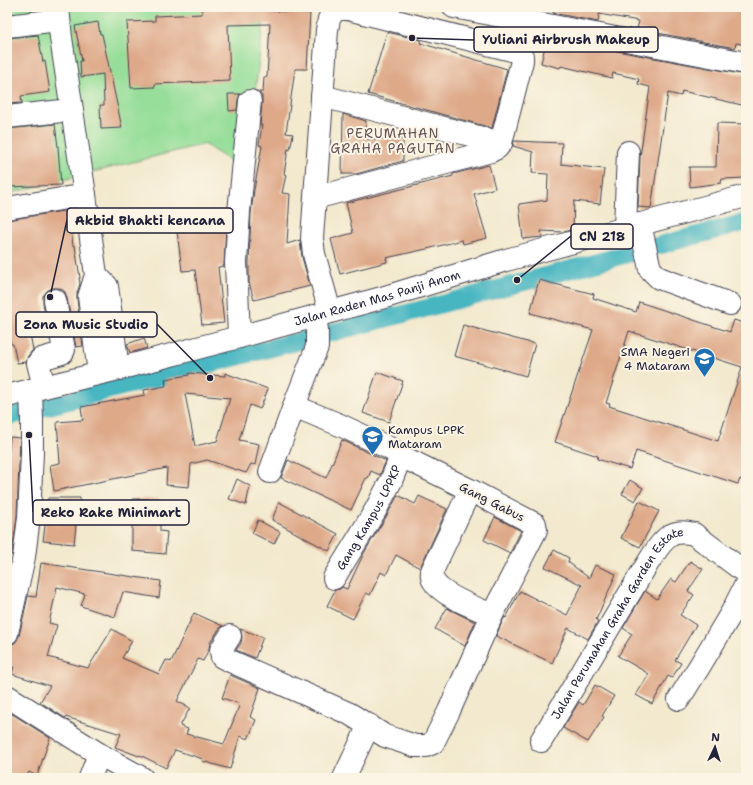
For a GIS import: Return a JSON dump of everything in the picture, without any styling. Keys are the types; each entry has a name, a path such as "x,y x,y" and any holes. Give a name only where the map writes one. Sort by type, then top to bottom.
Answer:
{"street":[{"path":"454,7 746,63"},
{"path":"270,472 294,406 320,326 312,238 322,96 329,19 334,11 340,9 353,10 505,48 519,52 522,56 501,143 497,148 491,151 315,198"},
{"path":"7,26 59,13 71,110 96,275 89,297 108,371"},
{"path":"322,96 501,143"},
{"path":"239,337 236,262 239,212 250,101"},
{"path":"7,117 71,110"},
{"path":"628,152 639,237 650,269 659,278 730,304"},
{"path":"7,208 85,195"},
{"name":"Jalan Raden Mas Panji Anom","path":"7,396 34,400 108,371 239,337 320,326 385,297 506,260 639,237 746,196"},
{"path":"7,633 10,604 24,557 29,517 34,400 38,363 41,359 62,354 64,350 55,300"},
{"name":"Gang Gabus","path":"294,406 340,425 389,448 401,456 470,490 535,524 536,526 535,533 492,615 433,743 426,746 415,746 385,736 369,725"},
{"name":"Gang Kampus LPPKP","path":"334,578 375,511 391,481 401,456"},
{"path":"470,490 432,571 432,579 436,585 448,595 492,615"},
{"name":"Jalan Perumahan Graha Garden Estate","path":"541,741 659,546 671,535 679,532 694,534 746,573"},
{"path":"678,699 719,634 746,584"},
{"path":"230,636 221,650 222,656 284,686 350,714 369,725 344,778"},
{"path":"7,696 99,754 142,778"},
{"path":"90,778 99,754"}],"green space":[{"path":"7,7 265,7 246,171 204,144 7,194"}],"building":[{"path":"202,7 257,7 257,10 310,13 307,69 295,69 286,133 293,134 290,150 288,149 284,174 286,175 282,193 290,194 287,244 300,240 302,257 310,286 254,300 249,283 251,213 262,146 259,145 262,125 260,125 262,96 259,92 263,92 264,77 267,77 270,24 228,25 230,81 155,84 155,87 131,88 127,22 155,21 155,16 202,14"},
{"path":"555,7 746,7 746,45 736,43 735,48 637,29 639,21 599,14 598,22 553,13"},
{"path":"98,22 100,34 102,34 122,128 101,129 100,105 104,105 103,74 81,77 80,61 82,61 75,26"},
{"path":"387,32 421,40 420,43 507,69 492,128 368,94"},
{"path":"38,35 43,62 45,61 50,92 21,96 22,103 7,104 7,38"},
{"path":"547,38 746,75 746,106 682,91 681,96 668,93 651,208 638,207 640,157 650,87 638,84 639,79 613,73 612,78 541,63"},
{"path":"228,94 240,94 237,110 229,111"},
{"path":"343,114 366,121 365,139 403,139 403,161 356,174 342,174"},
{"path":"717,123 746,124 746,178 722,179 721,183 690,187 689,167 716,167"},
{"path":"55,124 61,185 7,187 7,129"},
{"path":"514,141 562,143 561,164 604,169 600,204 574,201 573,229 564,232 541,231 542,237 523,239 519,204 547,200 548,174 532,173 533,152 513,146"},
{"path":"489,165 495,188 474,194 487,238 463,244 462,240 386,258 387,262 340,274 331,239 353,233 346,203 453,176 453,174"},
{"path":"69,211 73,246 75,246 80,278 77,299 83,346 76,347 65,292 60,288 52,288 43,296 46,321 28,323 33,350 28,356 26,362 17,363 13,344 11,344 8,331 7,220"},
{"path":"226,224 224,266 218,267 224,323 202,325 195,270 182,271 177,231"},
{"path":"539,280 594,294 593,298 636,312 639,302 730,332 734,320 746,324 746,481 740,479 738,484 636,451 630,469 597,459 598,456 555,442 593,330 530,313","holes":["629,331 742,367 718,441 609,406 610,404 606,403"]},
{"path":"463,325 535,344 526,376 454,356"},
{"path":"144,338 147,348 130,353 127,344"},
{"path":"377,372 403,381 389,422 363,413"},
{"path":"189,373 225,376 225,373 268,389 260,409 250,405 239,440 259,444 255,465 251,464 246,473 207,460 191,464 189,487 166,485 167,468 54,491 50,465 60,463 57,422 83,420 81,407 145,395 144,390 166,386 165,379 189,375","holes":["185,394 230,398 217,441 195,446"]},
{"path":"10,437 20,438 17,516 12,555 7,555 7,471"},
{"path":"342,440 386,461 380,475 371,471 368,478 366,478 351,510 281,478 288,460 326,478"},
{"path":"237,479 250,486 246,505 229,499"},
{"path":"630,480 643,488 635,501 622,494"},
{"path":"398,495 415,504 419,496 447,509 420,568 396,555 386,575 381,572 370,595 366,593 353,619 327,606 335,590 342,587 347,589 364,553"},
{"path":"48,498 80,498 80,516 77,516 74,544 43,541 47,519"},
{"path":"132,499 160,499 160,531 167,532 165,554 132,551"},
{"path":"639,501 659,511 640,547 621,538"},
{"path":"279,502 338,534 329,551 272,520"},
{"path":"495,517 521,531 510,553 484,540"},
{"path":"258,520 280,532 274,544 252,533"},
{"path":"554,550 569,558 568,562 589,578 595,565 616,574 596,620 598,621 588,639 568,628 552,663 496,636 503,620 505,617 506,618 520,591 567,615 582,585 545,567"},
{"path":"690,561 703,569 688,591 694,595 680,615 696,625 675,660 681,663 672,678 668,676 652,704 636,695 649,674 618,656 632,634 623,628 645,591 657,599 671,579 676,582"},
{"path":"41,563 161,581 159,598 123,592 115,617 81,606 85,594 57,587 49,623 57,625 48,657 88,668 112,629 132,641 122,658 159,674 166,660 171,662 194,613 223,626 219,629 210,643 209,649 203,661 198,659 177,701 190,708 180,726 188,729 186,734 224,744 240,704 222,698 230,675 260,688 250,717 256,720 248,739 240,736 230,769 202,761 203,759 175,750 166,768 140,755 139,756 115,747 121,734 66,717 65,718 40,702 50,686 12,674 14,667 7,666 7,645 11,645 16,642 19,636 28,596 36,597"},
{"path":"447,608 475,622 465,646 435,629"},
{"path":"240,629 263,637 255,658 236,650 241,643 242,637"},
{"path":"595,685 614,696 602,716 604,717 588,742 563,728 579,702 583,705"},
{"path":"7,712 50,738 37,776 29,772 26,778 7,778"}],"waterway":[{"path":"7,417 427,308 746,222"}],"place":[{"name":"Yuliani Airbrush Makeup","path":"412,38"},
{"name":"CN 218","path":"517,280"},
{"name":"Akbid Bhakti kencana","path":"50,297"},
{"name":"Zona Music Studio","path":"210,378"},
{"name":"SMA Negeri 4 Mataram","path":"705,378"},
{"name":"Reko Rake Minimart","path":"29,435"},
{"name":"Kampus LPPK Mataram","path":"373,456"}],"district":[{"name":"PERUMAHAN GRAHA PAGUTAN","path":"393,140"}]}
